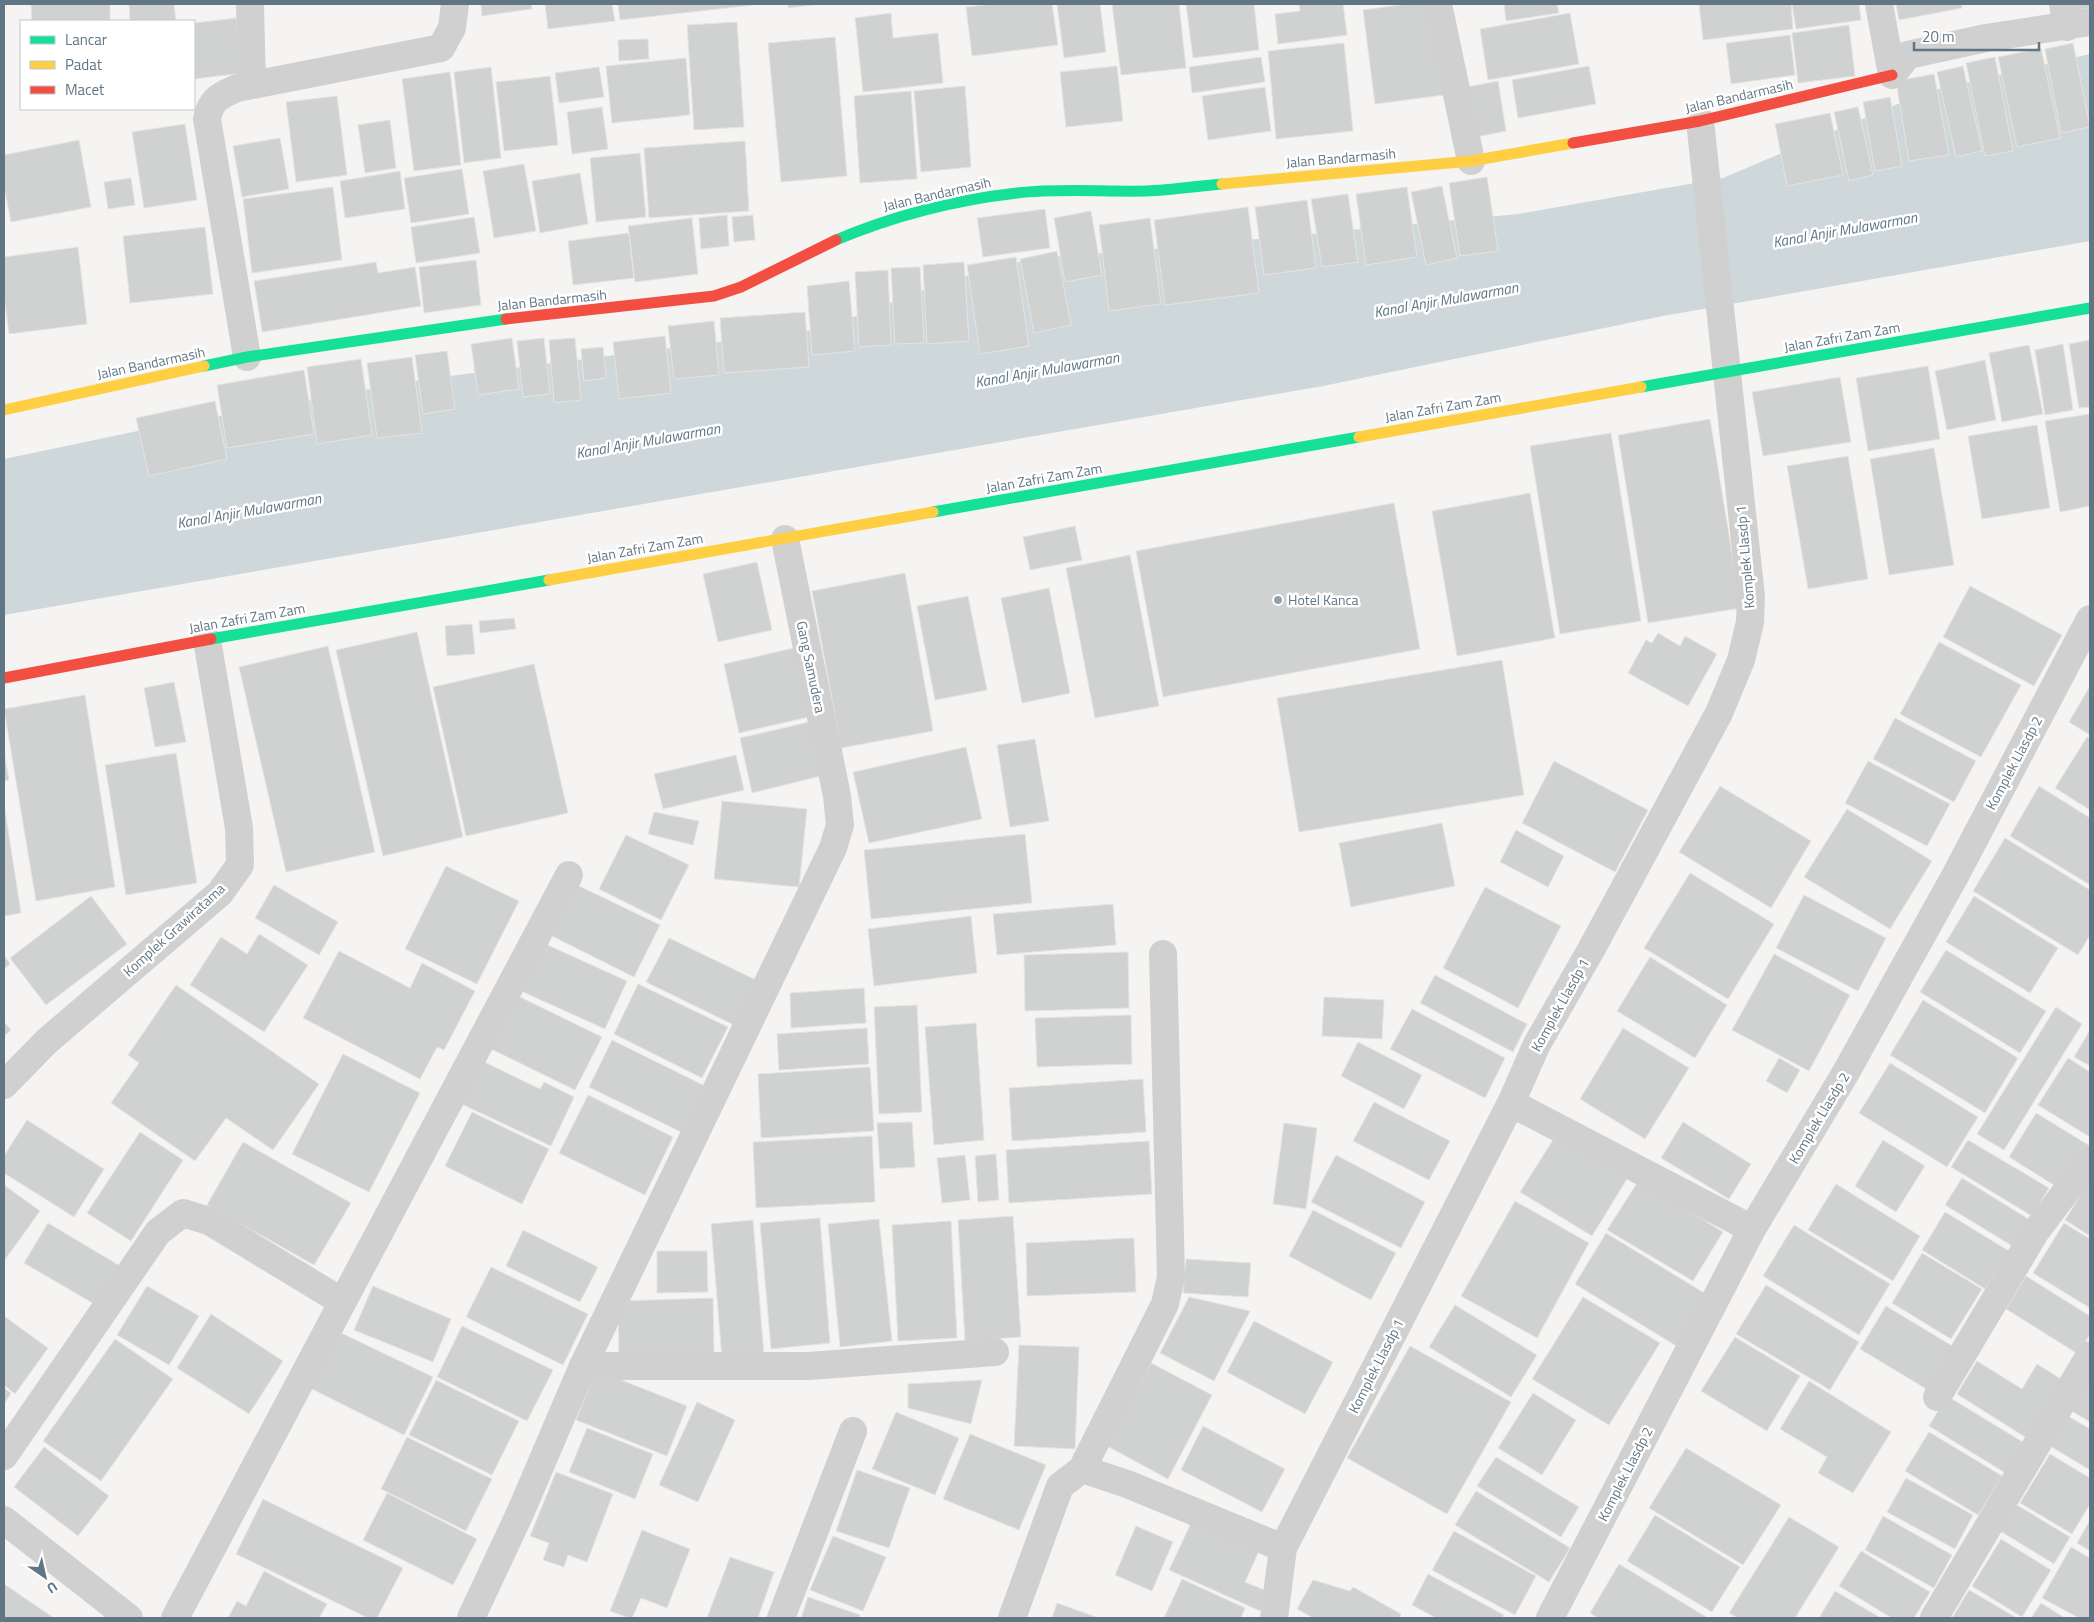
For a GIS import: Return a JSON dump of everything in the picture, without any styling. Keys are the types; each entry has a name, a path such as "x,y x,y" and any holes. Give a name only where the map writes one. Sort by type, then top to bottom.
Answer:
{"main road":[{"name":"Jalan Bandarmasih","path":"4,410 247,357 482,322 714,296 741,286 820,247 875,224 975,199 1018,193 1071,190 1147,191 1472,161 1700,121 1892,75"},
{"name":"Jalan Zafri Zam Zam","path":"4,678 207,640 2090,308"}],"street":[{"path":"250,4 252,85"},
{"path":"247,357 207,119 209,107 218,96 237,88 441,48 452,28 455,4"},
{"path":"1438,4 1472,161"},
{"path":"1879,4 1892,75"},
{"path":"1892,75 1908,55 2033,30 2073,18"},
{"name":"Komplek Llasdp 1","path":"1274,1618 1283,1548 1511,1103 1536,1046 1597,940 1719,712 1741,660 1750,622 1751,597 1700,121"},
{"name":"Gang Samudera","path":"481,1616 521,1511 583,1366 830,856 840,825 837,796 785,539"},
{"name":"Komplek Llasdp 2","path":"1550,1618 1752,1229 1845,1074 1945,893 2090,619"},
{"name":"Komplek Grawiratama","path":"4,1085 48,1041 220,892 240,866 239,828 207,640"},
{"path":"175,1618 569,875"},
{"path":"1012,1618 1060,1486 1082,1469 1165,1304 1171,1276 1163,954"},
{"path":"1511,1103 1752,1229"},
{"path":"1937,1397 2036,1231 2090,1160"},
{"path":"4,1456 158,1232 184,1213 209,1221 342,1301"},
{"path":"583,1366 809,1366 994,1352"},
{"path":"1934,1618 2090,1355"},
{"path":"781,1618 853,1431"},
{"path":"1082,1469 1127,1484 1283,1548"},
{"path":"4,1520 129,1618"}],"water":[{"name":"Kanal Anjir Mulawarman","path":"2090,54 2090,241 1663,316 1323,386 4,615 4,459 147,429 426,379 822,329 945,282 1033,258 1132,251 1518,214 1723,178 1926,92"}],"building":[{"path":"31,4 110,4 110,20 32,20"},
{"path":"129,4 174,4 176,20 130,20"},
{"path":"481,4 531,4 532,9 482,16"},
{"path":"545,4 612,4 615,21 548,29"},
{"path":"618,4 754,4 754,5 620,20"},
{"path":"788,4 821,4 788,8"},
{"path":"994,4 1052,4 1058,45 972,56 966,7"},
{"path":"1057,4 1100,4 1106,52 1064,58"},
{"path":"1112,4 1179,4 1186,68 1121,75"},
{"path":"1186,4 1254,4 1259,50 1193,58"},
{"path":"1299,4 1343,4 1347,35 1278,44 1275,14 1300,11"},
{"path":"1407,4 1433,4 1444,95 1375,104 1363,10"},
{"path":"1504,4 1557,4 1559,13 1506,21"},
{"path":"1699,4 1791,4 1793,29 1703,40"},
{"path":"1792,4 1859,4 1861,20 1796,29"},
{"path":"1896,4 1962,4 1962,8 1899,20"},
{"path":"2075,4 2090,4 2090,8 2076,10"},
{"path":"891,13 893,38 938,33 943,83 863,92 855,18"},
{"path":"1570,13 1579,64 1488,80 1480,29"},
{"path":"236,18 243,73 195,79 195,23"},
{"path":"737,22 744,127 694,130 687,25"},
{"path":"1849,25 1855,76 1798,83 1792,33"},
{"path":"1790,35 1795,75 1731,84 1726,43"},
{"path":"835,37 847,176 781,182 768,43"},
{"path":"648,39 649,59 619,61 618,40"},
{"path":"1344,43 1353,131 1276,139 1268,51"},
{"path":"2073,43 2090,127 2061,133 2045,49"},
{"path":"2041,48 2060,138 2017,147 1998,57"},
{"path":"1261,57 1265,82 1192,93 1189,67"},
{"path":"1995,57 2013,151 1985,156 1966,63"},
{"path":"686,58 690,115 612,123 606,66"},
{"path":"1117,66 1123,121 1066,127 1060,72"},
{"path":"1589,66 1596,104 1518,118 1512,80"},
{"path":"1963,66 1982,151 1956,157 1937,72"},
{"path":"491,67 501,158 464,163 454,72"},
{"path":"599,67 604,97 559,103 555,73"},
{"path":"450,72 461,165 414,171 402,79"},
{"path":"1934,74 1949,155 1909,161 1896,81"},
{"path":"550,76 558,145 504,151 496,82"},
{"path":"1498,81 1506,131 1471,138 1462,88"},
{"path":"965,86 971,167 921,172 914,91"},
{"path":"1265,87 1271,131 1208,140 1202,96"},
{"path":"911,91 917,179 860,183 854,96"},
{"path":"337,96 347,175 296,182 286,102"},
{"path":"1890,97 1902,166 1875,171 1863,102"},
{"path":"602,107 608,149 572,154 567,112"},
{"path":"1858,107 1873,175 1849,181 1834,112"},
{"path":"1830,113 1843,175 1787,186 1775,124"},
{"path":"390,120 396,168 365,173 358,125"},
{"path":"185,124 197,200 144,208 132,132"},
{"path":"280,138 289,189 242,197 233,146"},
{"path":"79,140 91,207 11,222 4,186 4,155"},
{"path":"745,141 749,211 649,218 644,148"},
{"path":"640,153 646,217 596,222 590,158"},
{"path":"524,164 536,231 494,238 483,171"},
{"path":"462,169 469,214 411,223 404,178"},
{"path":"400,171 405,209 345,218 340,181"},
{"path":"580,173 588,224 540,233 532,181"},
{"path":"1487,177 1498,251 1460,256 1449,183"},
{"path":"131,178 135,205 108,209 104,182"},
{"path":"1442,186 1457,258 1426,265 1411,192"},
{"path":"333,187 342,260 252,273 243,199"},
{"path":"1407,187 1417,257 1366,265 1356,194"},
{"path":"1348,194 1358,262 1322,267 1311,199"},
{"path":"1307,200 1316,268 1264,275 1255,207"},
{"path":"1248,207 1259,293 1165,305 1154,220"},
{"path":"1045,209 1050,248 983,257 977,218"},
{"path":"1091,211 1102,275 1065,282 1054,218"},
{"path":"727,215 729,246 701,249 699,218"},
{"path":"753,215 755,240 734,242 732,217"},
{"path":"474,217 480,253 416,263 411,227"},
{"path":"692,218 698,274 635,282 628,226"},
{"path":"1150,218 1161,304 1109,311 1099,225"},
{"path":"205,227 213,294 130,303 123,236"},
{"path":"629,233 634,278 573,285 568,241"},
{"path":"78,247 87,324 9,334 4,294 4,257"},
{"path":"1057,251 1071,325 1034,333 1020,259"},
{"path":"1016,257 1029,346 980,354 967,265"},
{"path":"476,260 481,305 424,313 419,267"},
{"path":"376,262 378,273 415,267 421,306 262,332 254,281"},
{"path":"964,262 969,341 927,344 923,265"},
{"path":"920,267 924,343 895,344 891,268"},
{"path":"888,270 891,345 859,347 855,272"},
{"path":"849,281 855,351 812,355 807,286"},
{"path":"805,312 809,367 724,373 720,318"},
{"path":"714,321 719,375 674,379 668,326"},
{"path":"665,336 671,393 619,399 613,342"},
{"path":"512,338 519,389 478,395 471,344"},
{"path":"544,338 550,394 523,397 517,341"},
{"path":"575,338 581,400 554,403 549,340"},
{"path":"2090,340 2090,407 2079,408 2069,344"},
{"path":"2063,344 2073,410 2045,415 2035,350"},
{"path":"2029,345 2043,414 2002,422 1989,353"},
{"path":"603,347 606,378 584,381 581,349"},
{"path":"447,351 455,409 423,414 415,355"},
{"path":"412,357 422,433 377,438 367,363"},
{"path":"361,359 372,435 317,444 307,367"},
{"path":"1985,360 1996,420 1947,430 1935,371"},
{"path":"1928,366 1940,439 1868,451 1856,378"},
{"path":"304,370 314,434 227,448 217,385"},
{"path":"1840,377 1851,442 1763,456 1752,392"},
{"path":"215,401 227,459 149,476 136,418"},
{"path":"2090,414 2090,506 2060,512 2045,421"},
{"path":"1710,419 1741,608 1648,623 1618,435"},
{"path":"2037,425 2050,508 1982,519 1968,436"},
{"path":"1611,433 1641,621 1560,634 1530,446"},
{"path":"1934,448 1954,565 1889,575 1870,459"},
{"path":"1848,456 1868,579 1808,589 1787,466"},
{"path":"1530,493 1555,638 1457,656 1432,511"},
{"name":"Hotel Kanca","path":"1394,503 1420,649 1163,697 1136,551"},
{"path":"1075,526 1082,560 1030,570 1023,537"},
{"path":"1130,555 1159,706 1095,718 1066,568"},
{"path":"757,562 772,630 718,642 703,574"},
{"path":"905,573 933,731 841,748 812,591"},
{"path":"1970,586 2062,635 2034,686 1943,637"},
{"path":"1049,588 1070,693 1022,703 1001,598"},
{"path":"968,596 987,690 935,700 917,606"},
{"path":"514,618 516,629 480,633 479,621"},
{"path":"472,624 475,654 447,656 445,626"},
{"path":"417,632 463,837 383,856 336,650"},
{"path":"1658,633 1680,646 1685,636 1717,654 1688,706 1628,673 1646,640 1652,643"},
{"path":"1939,642 2021,685 1981,757 1900,714"},
{"path":"328,646 375,852 286,872 239,667"},
{"path":"794,648 809,717 739,733 724,664"},
{"path":"1502,660 1524,795 1299,832 1277,698"},
{"path":"534,664 568,813 466,836 433,687"},
{"path":"174,682 186,742 155,747 144,688"},
{"path":"2090,686 2090,735 2069,722"},
{"path":"85,695 115,887 36,901 4,709"},
{"path":"1895,718 1976,761 1954,802 1873,759"},
{"path":"813,721 825,775 752,793 740,738"},
{"path":"2087,737 2090,739 2090,810 2055,788"},
{"path":"1035,739 1049,821 1010,827 997,745"},
{"path":"966,747 982,819 869,843 853,772"},
{"path":"4,752 9,780 4,781"},
{"path":"176,753 197,883 126,895 105,765"},
{"path":"736,755 744,790 663,809 654,774"},
{"path":"1554,761 1648,810 1615,872 1522,823"},
{"path":"1868,761 1950,804 1927,846 1845,803"},
{"path":"1720,786 1811,841 1771,908 1679,852"},
{"path":"2039,786 2090,818 2090,885 2010,836"},
{"path":"722,801 807,809 799,887 714,879"},
{"path":"4,804 21,913 4,916"},
{"path":"1847,809 1932,861 1890,929 1804,877"},
{"path":"654,812 699,821 693,845 648,834"},
{"path":"1442,823 1455,886 1351,907 1339,843"},
{"path":"1516,830 1564,856 1548,887 1500,862"},
{"path":"1025,834 1032,903 871,919 864,850"},
{"path":"626,835 689,865 661,920 599,889"},
{"path":"2005,838 2090,890 2090,935 2078,955 1973,891"},
{"path":"446,866 519,901 477,984 405,949"},
{"path":"1690,873 1774,924 1728,999 1644,948"},
{"path":"274,885 338,922 319,955 255,918"},
{"path":"577,885 660,925 634,977 552,936"},
{"path":"1485,887 1561,926 1518,1008 1443,968"},
{"path":"1804,895 1886,938 1858,991 1776,948"},
{"path":"91,896 127,944 46,1005 10,958"},
{"path":"1974,896 2058,948 2030,993 1946,942"},
{"path":"1113,904 1116,945 997,955 993,914"},
{"path":"971,916 977,973 874,986 868,929"},
{"path":"259,934 308,965 264,1032 190,985 221,937 247,954"},
{"path":"669,938 756,980 734,1025 646,982"},
{"path":"543,943 627,981 605,1029 521,991"},
{"path":"1946,950 2046,1011 2020,1053 1920,992"},
{"path":"339,951 410,988 422,963 475,991 444,1050 437,1047 420,1079 303,1018"},
{"path":"1128,952 1129,1008 1025,1011 1024,955"},
{"path":"1774,954 1850,995 1809,1071 1732,1030"},
{"path":"4,955 10,964 4,969"},
{"path":"1650,957 1727,1005 1695,1058 1617,1011"},
{"path":"1435,975 1527,1024 1513,1052 1420,1003"},
{"path":"638,984 728,1027 702,1078 614,1034"},
{"path":"176,985 319,1084 273,1150 226,1118 195,1161 111,1103 139,1063 128,1055"},
{"path":"864,988 866,1023 791,1028 790,993"},
{"path":"518,996 602,1037 575,1090 491,1049"},
{"path":"1324,997 1384,1000 1382,1039 1322,1036"},
{"path":"1923,1000 2018,1058 1985,1113 1890,1055"},
{"path":"917,1005 922,1112 879,1114 874,1007"},
{"path":"2056,1007 2082,1024 2004,1150 1977,1134"},
{"path":"1412,1009 1505,1058 1485,1098 1390,1049"},
{"path":"1131,1015 1132,1064 1037,1067 1035,1018"},
{"path":"4,1022 11,1030 4,1036"},
{"path":"976,1023 984,1140 934,1145 925,1027"},
{"path":"867,1028 869,1064 779,1070 777,1034"},
{"path":"1623,1028 1689,1068 1645,1139 1580,1099"},
{"path":"2090,1030 2090,1066 2074,1057"},
{"path":"612,1040 705,1086 683,1133 589,1087"},
{"path":"1358,1042 1422,1075 1404,1109 1341,1076"},
{"path":"343,1054 420,1093 369,1192 292,1154"},
{"path":"476,1058 540,1089 544,1082 574,1097 551,1146 455,1101"},
{"path":"1779,1058 1800,1070 1787,1093 1766,1081"},
{"path":"2068,1058 2090,1072 2090,1137 2038,1105"},
{"path":"1890,1063 1978,1117 1947,1167 1859,1113"},
{"path":"870,1067 874,1131 761,1138 758,1074"},
{"path":"1143,1079 1146,1132 1012,1141 1009,1088"},
{"path":"588,1095 673,1137 645,1195 559,1153"},
{"path":"1374,1102 1450,1141 1429,1180 1353,1141"},
{"path":"472,1112 549,1149 522,1204 445,1166"},
{"path":"2036,1113 2090,1146 2090,1152 2065,1192 2009,1157"},
{"path":"27,1120 104,1169 74,1217 4,1173 4,1156"},
{"path":"912,1122 915,1167 880,1169 877,1123"},
{"path":"1683,1122 1751,1164 1729,1199 1661,1158"},
{"path":"1284,1123 1317,1128 1306,1209 1273,1204"},
{"path":"140,1132 183,1160 131,1241 87,1213"},
{"path":"1556,1135 1627,1179 1592,1236 1520,1192"},
{"path":"872,1136 875,1202 756,1208 753,1142"},
{"path":"1883,1140 1925,1166 1896,1212 1855,1186"},
{"path":"1968,1140 2049,1188 2032,1216 1951,1167"},
{"path":"1149,1141 1152,1194 1009,1203 1006,1150"},
{"path":"243,1142 351,1203 314,1265 207,1205"},
{"path":"996,1154 999,1200 978,1202 975,1156"},
{"path":"965,1155 970,1200 942,1203 937,1158"},
{"path":"1336,1155 1425,1202 1401,1248 1311,1202"},
{"path":"1962,1178 2030,1220 2014,1247 1945,1205"},
{"path":"1639,1180 1723,1232 1693,1281 1607,1230"},
{"path":"2090,1180 2090,1236 2065,1220"},
{"path":"1836,1184 1920,1236 1893,1281 1808,1230"},
{"path":"4,1185 40,1211 4,1261"},
{"path":"1515,1201 1589,1243 1537,1338 1461,1296"},
{"path":"1313,1210 1396,1253 1371,1300 1289,1256"},
{"path":"1945,1212 2009,1251 1985,1289 1922,1250"},
{"path":"1013,1216 1021,1337 965,1341 958,1220"},
{"path":"820,1218 830,1343 771,1349 760,1223"},
{"path":"879,1219 892,1341 840,1347 828,1224"},
{"path":"753,1220 764,1355 722,1359 711,1224"},
{"path":"951,1221 957,1338 898,1341 892,1225"},
{"path":"48,1223 120,1266 96,1305 24,1263"},
{"path":"2064,1223 2090,1239 2090,1308 2033,1273"},
{"path":"1794,1225 1890,1284 1859,1335 1763,1276"},
{"path":"523,1230 598,1267 580,1302 506,1266"},
{"path":"1606,1233 1714,1299 1683,1350 1575,1284"},
{"path":"1134,1238 1136,1292 1027,1296 1026,1243"},
{"path":"657,1251 707,1251 708,1292 657,1293"},
{"path":"1922,1253 1982,1289 1951,1339 1892,1303"},
{"path":"1186,1259 1251,1263 1248,1297 1183,1293"},
{"path":"491,1267 588,1314 563,1365 466,1317"},
{"path":"2026,1276 2090,1316 2090,1334 2078,1354 2006,1309"},
{"path":"1766,1285 1859,1342 1830,1390 1736,1334"},
{"path":"147,1286 199,1316 169,1365 117,1335"},
{"path":"373,1286 451,1319 433,1362 354,1330"},
{"path":"1189,1297 1250,1311 1214,1381 1160,1353"},
{"path":"1583,1297 1660,1343 1609,1425 1532,1379"},
{"path":"713,1298 714,1355 619,1358 618,1301"},
{"path":"1455,1305 1537,1355 1511,1397 1429,1347"},
{"path":"1886,1306 1954,1347 1928,1390 1860,1349"},
{"path":"211,1314 283,1361 249,1414 177,1368"},
{"path":"4,1316 48,1348 15,1394 4,1385"},
{"path":"1254,1321 1333,1362 1305,1414 1227,1372"},
{"path":"462,1326 553,1370 527,1421 437,1377"},
{"path":"337,1331 433,1377 404,1435 308,1387"},
{"path":"1735,1337 1800,1376 1767,1431 1701,1391"},
{"path":"115,1339 173,1379 101,1481 43,1441"},
{"path":"1019,1345 1079,1347 1075,1449 1014,1446"},
{"path":"1410,1346 1511,1402 1447,1514 1347,1458"},
{"path":"1977,1361 2022,1389 2037,1364 2069,1384 2033,1442 1957,1394"},
{"path":"1151,1363 1212,1395 1168,1479 1107,1446"},
{"path":"596,1370 687,1406 667,1456 576,1420"},
{"path":"2090,1378 2090,1422 2070,1410"},
{"path":"436,1380 519,1421 492,1475 409,1435"},
{"path":"982,1380 971,1424 908,1408 908,1384"},
{"path":"1809,1381 1891,1432 1853,1493 1818,1473 1827,1457 1780,1429"},
{"path":"4,1388 11,1393 4,1404"},
{"path":"1533,1393 1576,1420 1542,1475 1498,1448"},
{"path":"1947,1396 2026,1444 2007,1474 1929,1426"},
{"path":"697,1402 735,1420 698,1502 659,1485"},
{"path":"896,1412 959,1438 935,1495 872,1469"},
{"path":"2068,1416 2090,1429 2090,1470 2050,1446"},
{"path":"1203,1426 1285,1469 1262,1512 1181,1470"},
{"path":"587,1428 653,1454 635,1499 569,1472"},
{"path":"1929,1432 2002,1476 1978,1515 1905,1471"},
{"path":"970,1434 1046,1465 1019,1530 943,1499"},
{"path":"407,1437 492,1479 466,1531 381,1489"},
{"path":"44,1447 109,1496 78,1536 14,1487"},
{"path":"1686,1448 1781,1505 1743,1565 1649,1508"},
{"path":"2050,1454 2090,1478 2090,1504 2072,1534 2020,1503"},
{"path":"1496,1457 1579,1507 1561,1537 1477,1486"},
{"path":"857,1470 910,1488 889,1548 836,1531"},
{"path":"556,1472 613,1494 587,1562 568,1555 564,1567 543,1560 549,1543 530,1536"},
{"path":"1906,1478 1973,1515 1955,1549 1887,1512"},
{"path":"1476,1491 1570,1548 1549,1582 1455,1525"},
{"path":"387,1493 477,1539 453,1585 363,1540"},
{"path":"263,1499 403,1568 377,1618 368,1618 236,1554"},
{"path":"2017,1505 2070,1537 2054,1564 2000,1531"},
{"path":"1655,1515 1740,1567 1712,1612 1627,1561"},
{"path":"1883,1516 1952,1555 1934,1588 1865,1550"},
{"path":"1789,1517 1839,1547 1795,1618 1738,1618 1729,1613"},
{"path":"2090,1520 2090,1551 2077,1543"},
{"path":"1192,1521 1259,1551 1245,1582 1269,1592 1260,1611 1169,1570"},
{"path":"1136,1526 1173,1542 1152,1591 1115,1575"},
{"path":"642,1530 690,1549 667,1608 641,1598 632,1618 629,1618 610,1611"},
{"path":"1454,1531 1536,1576 1515,1615 1432,1570"},
{"path":"833,1536 886,1557 863,1611 810,1590"},
{"path":"2001,1539 2051,1570 2022,1617 1972,1586"},
{"path":"2071,1547 2090,1558 2090,1618 2079,1618 2042,1598"},
{"path":"1861,1551 1930,1592 1914,1618 1892,1618 1839,1586"},
{"path":"730,1557 774,1572 758,1618 707,1618"},
{"path":"1619,1564 1708,1618 1598,1618 1590,1613"},
{"path":"264,1571 327,1604 319,1618 228,1618 237,1601 246,1606"},
{"path":"1428,1574 1504,1615 1502,1618 1436,1618 1412,1605"},
{"path":"1182,1579 1245,1608 1241,1618 1164,1618"},
{"path":"1313,1580 1350,1591 1353,1587 1401,1614 1399,1618 1313,1618 1297,1609"},
{"path":"4,1584 54,1618 4,1618"},
{"path":"1969,1590 2017,1618 1952,1618"},
{"path":"1835,1591 1881,1618 1819,1618"},
{"path":"808,1597 860,1615 859,1618 801,1618"},
{"path":"1057,1603 1099,1618 1052,1618"},
{"path":"2041,1603 2065,1618 2031,1618"}],"traffic: fast":[{"path":"836,240 902,216 994,196 1049,191 1156,190 1222,184"},
{"path":"1641,387 2090,308"},
{"path":"204,366 247,357 506,319"},
{"path":"933,512 1359,437"},
{"path":"211,639 549,580"}],"traffic: slow":[{"path":"1222,184 1471,161 1573,143"},
{"path":"4,410 204,366"},
{"path":"1359,437 1641,387"},
{"path":"549,580 933,512"}],"traffic: jam":[{"path":"1573,143 1700,121 1892,75"},
{"path":"506,319 714,296 741,287 836,240"},
{"path":"4,678 211,639"}],"place":[{"name":"Hotel Kanca","path":"1278,600"}]}
